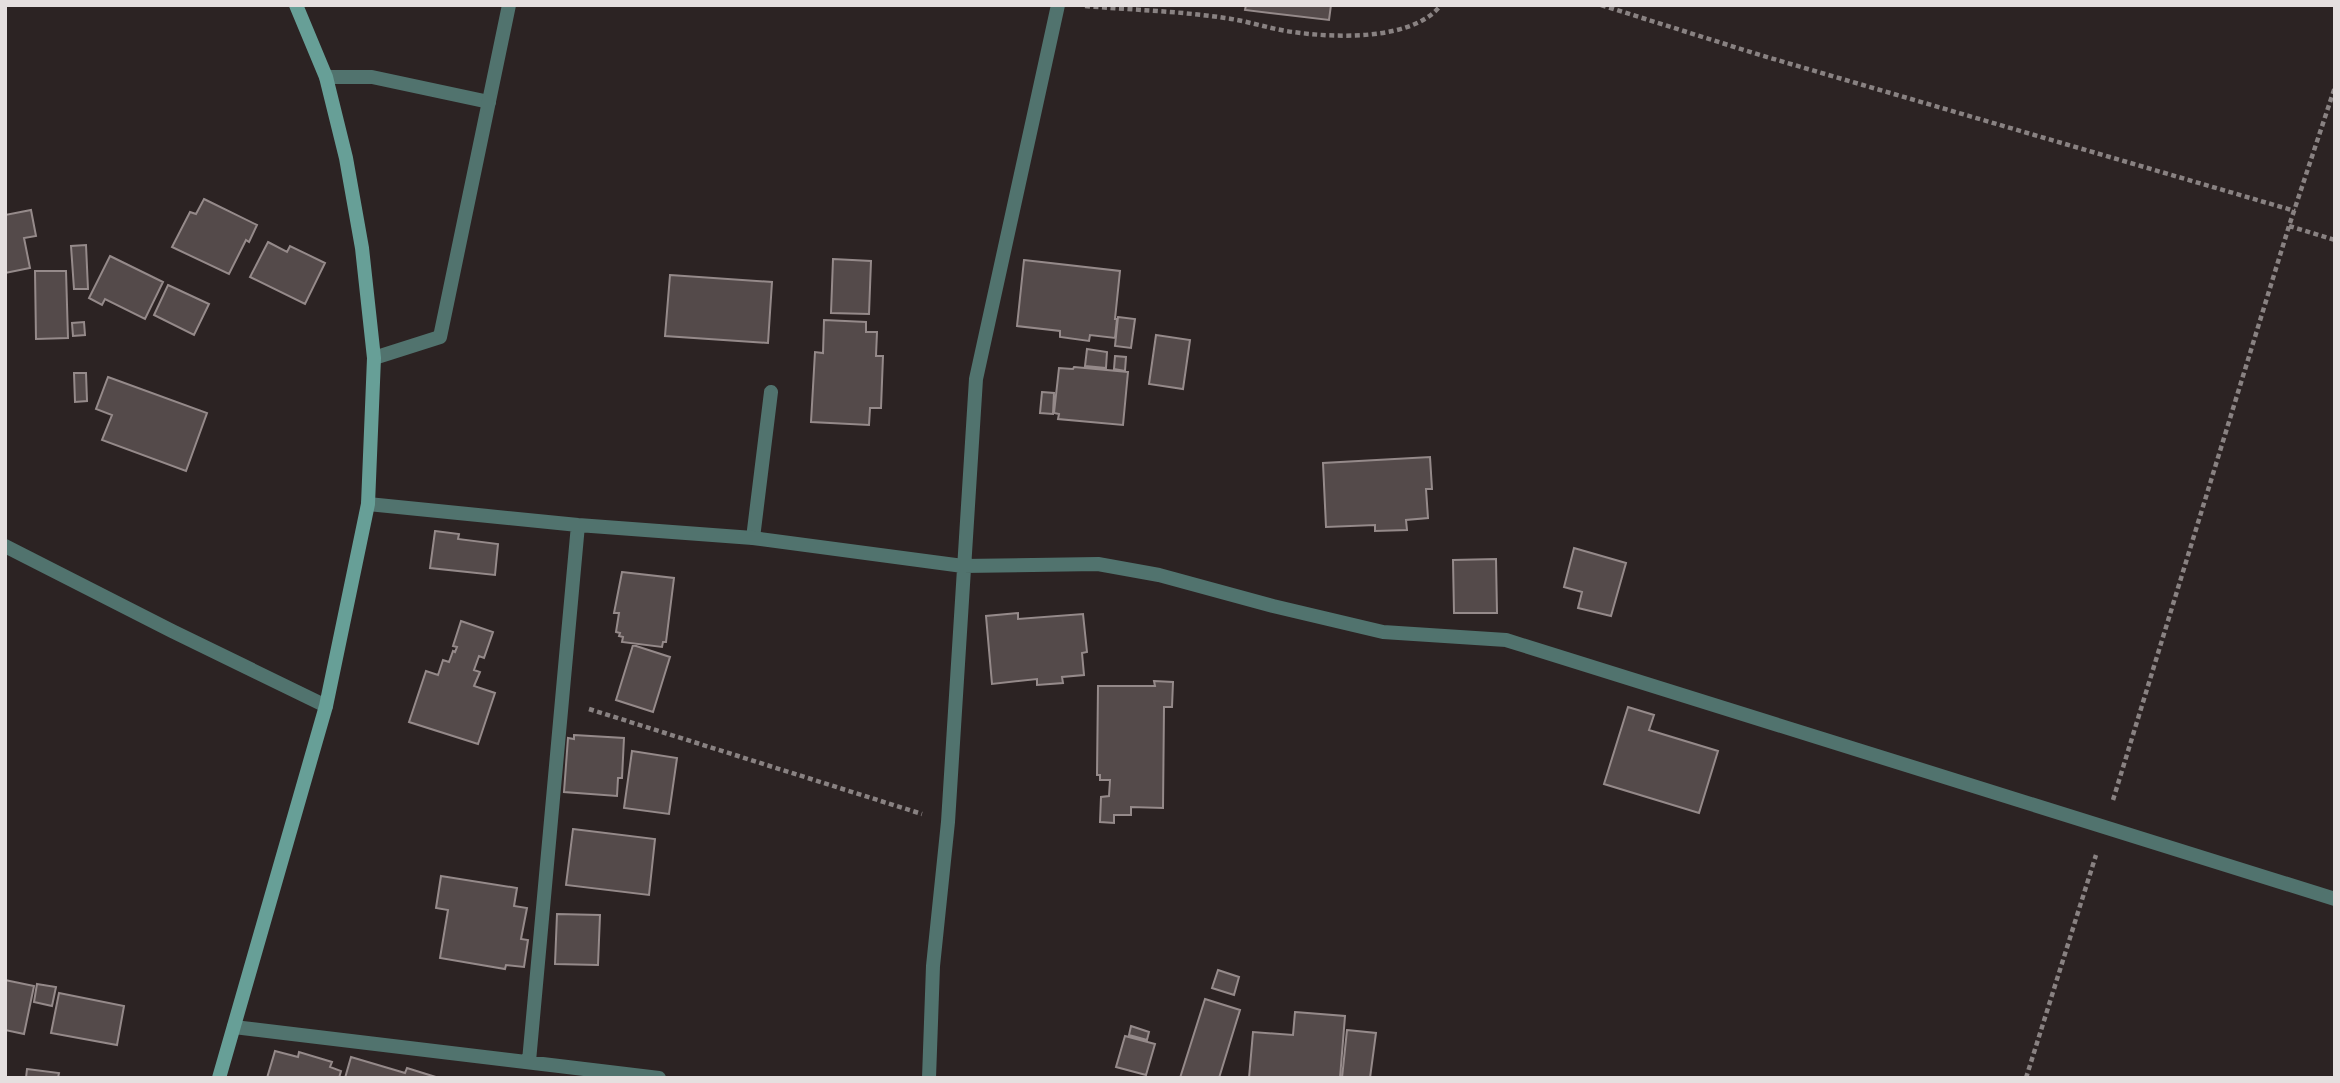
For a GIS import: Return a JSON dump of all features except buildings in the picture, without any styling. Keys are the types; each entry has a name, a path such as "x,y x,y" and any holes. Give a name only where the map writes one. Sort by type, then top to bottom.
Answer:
{"street":[{"path":"219,1078 326,706 368,505 374,358 362,248 346,158 326,77 296,5"},
{"path":"374,358 440,337 509,5"},
{"path":"929,1078 933,966 948,822 976,379 1058,5"},
{"path":"326,77 372,77 489,102"},
{"path":"753,538 771,392"},
{"path":"368,505 753,538 963,566 1098,564 1159,575 1273,607 1383,632 1506,640 2335,899"},
{"path":"529,1061 578,525"},
{"path":"5,546 326,706"},
{"path":"234,1027 659,1078"}],"path":[{"path":"1077,5 1225,18 1295,32 1357,36 1401,30 1432,17 1441,5"},
{"path":"1601,5 1760,55 2295,211"},
{"path":"2026,1078 2289,226 2335,87"},
{"path":"2289,226 2335,240"},
{"path":"562,701 948,822"}]}
